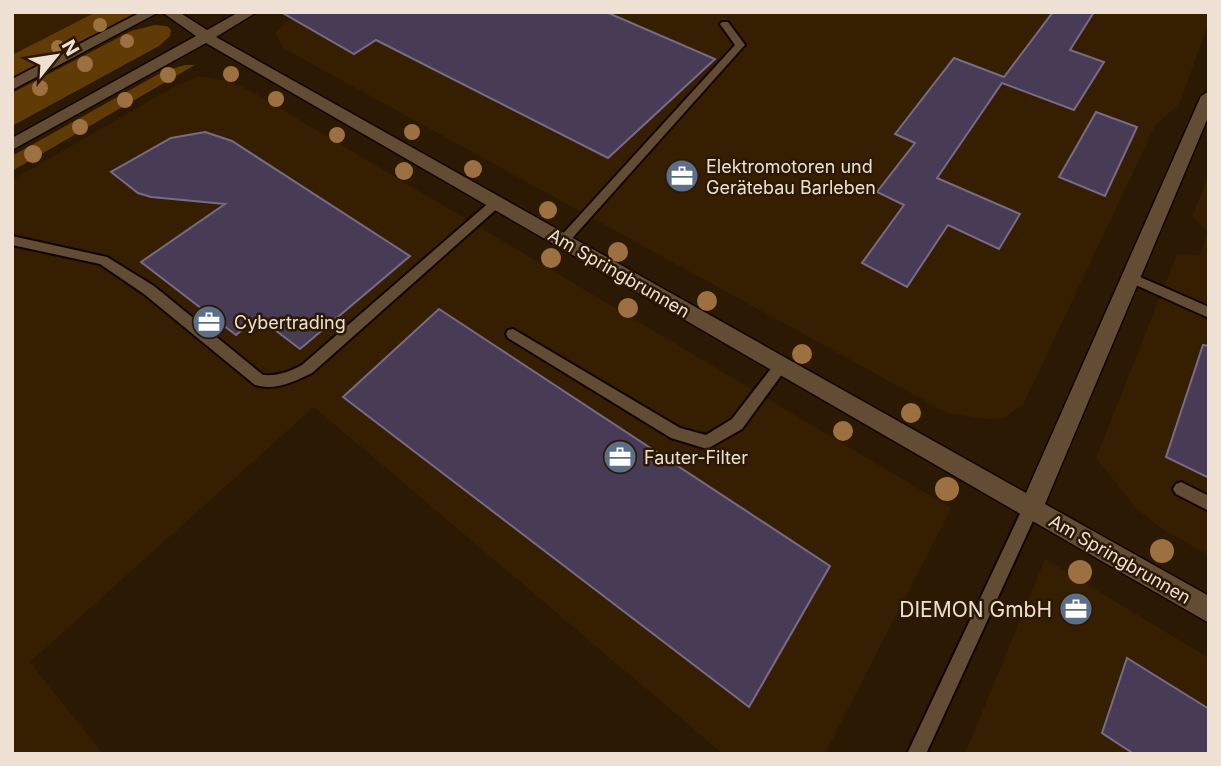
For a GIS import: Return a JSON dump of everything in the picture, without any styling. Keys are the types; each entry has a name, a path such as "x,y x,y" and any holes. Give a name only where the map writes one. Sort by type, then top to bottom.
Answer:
{"street":[{"path":"12,85 152,12"},
{"name":"Am Springbrunnen","path":"169,12 206,37 1209,610"},
{"path":"12,145 250,12"},
{"name":"Am Springbrunnen","path":"1031,508 1209,96"}],"lane":[{"path":"563,241 740,46 725,24"},
{"path":"12,240 103,260 149,290 260,381 276,382 307,369 496,203"},
{"path":"1131,278 1209,313"},
{"path":"513,334 676,433 707,442 737,424 781,366"},
{"path":"1181,489 1209,503"},
{"path":"916,754 1031,508"}],"shaded area":[{"path":"12,12 96,12 12,55"},
{"path":"96,12 137,12 12,77 12,55"},
{"path":"303,12 1209,12 1209,21 1180,103 1155,126 1023,405 1003,418 988,419 947,413 283,48 275,33 286,22"},
{"path":"155,25 167,26 171,30 170,36 159,46 12,126 12,93 131,31"},
{"path":"195,65 12,171 12,156 164,71"},
{"path":"199,76 229,81 251,91 951,508 825,754 723,754 314,407 30,662 103,754 12,754 12,180 177,85"},
{"path":"1209,174 1209,555 1164,530 1138,510 1096,458 1177,254 1200,255 1208,231 1192,217"},
{"name":"DIEMON GmbH","path":"1045,559 1209,658 1209,754 965,754"}],"building":[{"path":"281,12 606,12 715,59 608,158 376,40 354,54"},
{"path":"1053,12 1094,12 1070,50 1104,62 1074,110 1002,83 937,178 1020,214 999,249 948,225 907,287 862,263 904,205 877,192 915,143 895,134 954,58 1004,77"},
{"path":"1096,112 1137,127 1105,196 1059,177"},
{"path":"205,132 232,141 410,256 300,349 258,317 236,335 141,262 225,204 151,197 138,193 111,172 171,138"},
{"path":"439,309 830,566 749,707 343,397"},
{"path":"1203,345 1209,346 1209,478 1166,457"},
{"path":"1127,658 1209,709 1209,754 1134,754 1102,733"}],"place":[{"name":"Elektromotoren und Gerätebau Barleben","path":"682,176"},
{"name":"Cybertrading","path":"209,322"},
{"name":"Fauter-Filter","path":"620,457"},
{"name":"DIEMON GmbH","path":"1076,609"}]}
